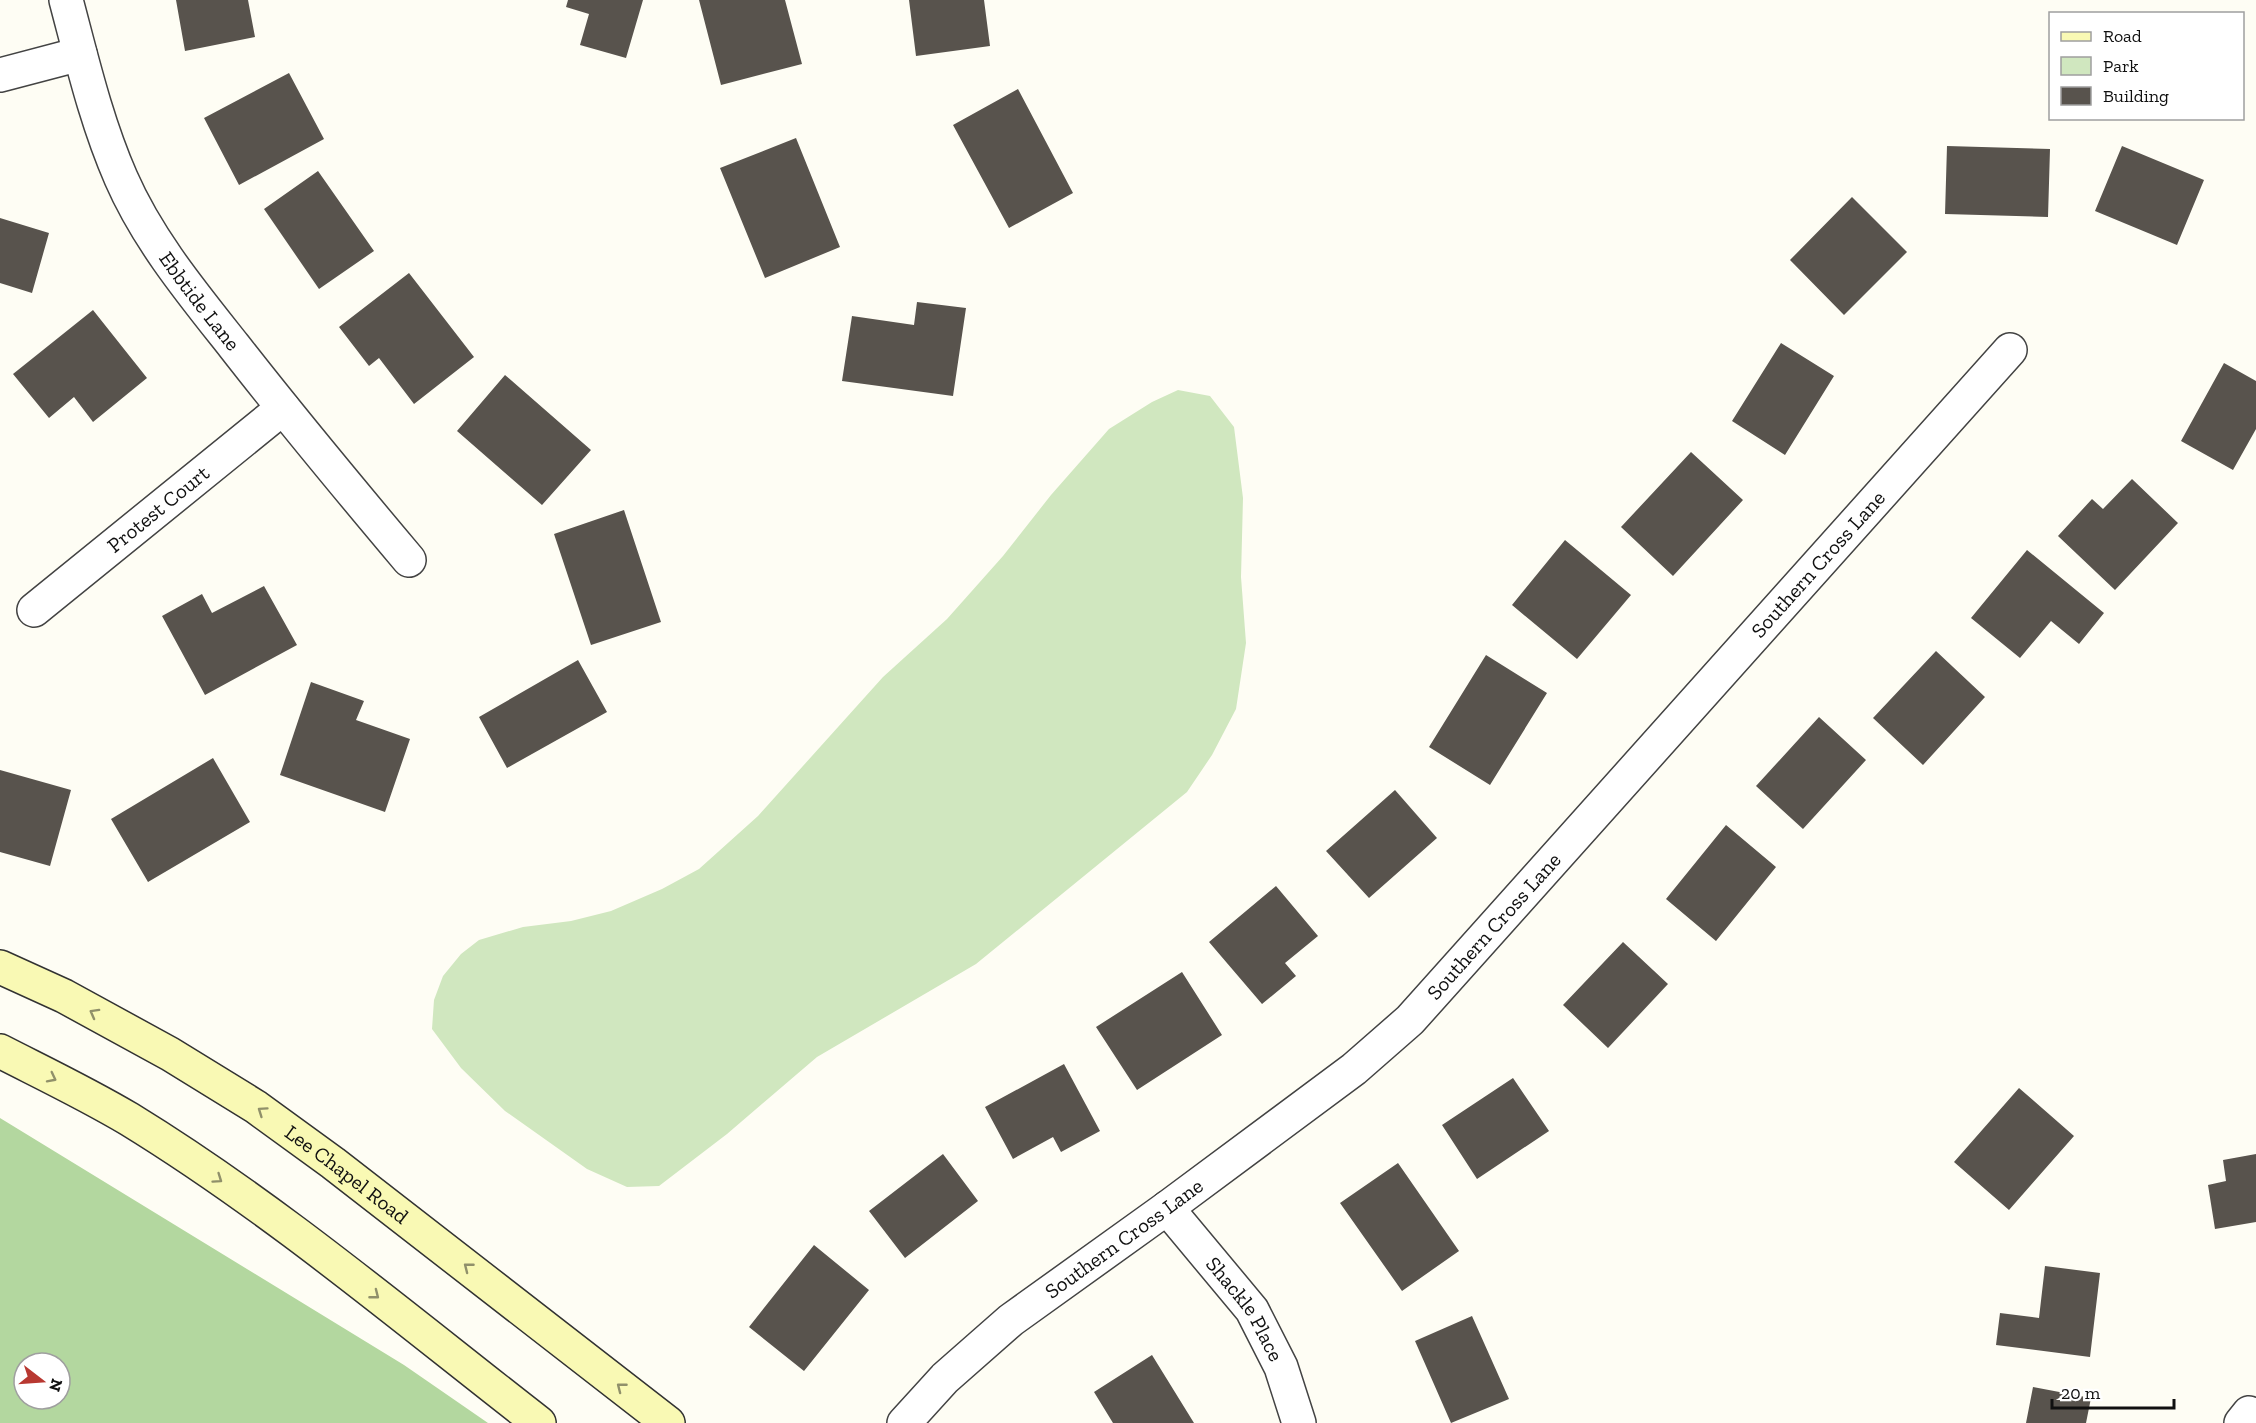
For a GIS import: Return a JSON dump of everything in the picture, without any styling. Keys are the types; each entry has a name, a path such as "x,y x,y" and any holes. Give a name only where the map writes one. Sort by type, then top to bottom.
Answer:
{"main road":[{"name":"Lee Chapel Road","path":"0,967 64,996 170,1054 256,1107 333,1163 668,1423"},
{"path":"0,1051 129,1119 212,1175 293,1231 539,1423"}],"street":[{"name":"Ebbtide Lane","path":"66,0 104,137 140,217 179,276 283,408 409,560"},
{"path":"0,75 80,54"},
{"name":"Southern Cross Lane","path":"904,1423 945,1378 1011,1320 1354,1069 1410,1020 2010,351"},
{"name":"Protest Court","path":"34,610 283,408"},
{"name":"Shackle Place","path":"1167,1208 1252,1310 1281,1367 1299,1423"}],"green space":[{"path":"1178,390 1210,396 1234,427 1243,498 1241,577 1246,643 1236,709 1212,755 1187,792 976,964 817,1057 727,1134 659,1186 627,1187 587,1169 505,1111 461,1068 432,1029 434,1000 443,976 461,954 479,940 523,927 571,921 611,911 662,889 699,869 758,816 883,677 947,619 1109,429 1152,402"},
{"path":"0,1118 404,1365 488,1423 0,1423"}],"building":[{"path":"176,0 248,0 255,37 185,51"},
{"path":"568,0 643,0 626,58 580,45 589,14 566,7"},
{"path":"699,0 785,0 802,64 721,85"},
{"path":"909,0 984,0 990,46 916,56"},
{"path":"289,73 324,139 239,185 204,118"},
{"path":"1018,89 1073,193 1009,228 953,125"},
{"path":"796,138 840,247 765,278 720,168"},
{"path":"1947,146 2050,149 2048,217 1945,214"},
{"path":"2122,146 2204,180 2177,245 2095,211"},
{"path":"318,171 374,251 319,289 264,209"},
{"path":"1852,197 1907,252 1844,315 1790,260"},
{"path":"0,218 49,233 32,293 0,283"},
{"path":"409,273 474,357 414,404 379,358 369,366 339,327"},
{"path":"917,302 966,308 953,396 842,381 852,316 914,325"},
{"path":"93,310 147,378 93,422 74,397 49,418 13,374"},
{"path":"1781,343 1834,376 1785,455 1732,421"},
{"path":"2224,363 2256,381 2256,429 2233,470 2181,441"},
{"path":"505,375 591,450 542,505 457,431"},
{"path":"1691,452 1743,500 1673,576 1621,527"},
{"path":"2132,479 2178,523 2115,590 2058,536 2092,499 2103,509"},
{"path":"624,510 661,622 591,645 554,534"},
{"path":"1565,540 1631,595 1577,659 1512,605"},
{"path":"2027,550 2104,613 2079,644 2051,621 2020,658 1971,618"},
{"path":"264,586 297,645 205,695 162,616 202,594 212,613"},
{"path":"1936,651 1985,697 1923,765 1873,718"},
{"path":"1486,655 1547,693 1490,785 1429,747"},
{"path":"578,660 607,712 507,768 479,717"},
{"path":"311,682 364,701 356,720 410,739 385,812 280,775"},
{"path":"1819,717 1866,760 1803,829 1756,786"},
{"path":"213,758 250,822 148,882 111,819"},
{"path":"0,770 71,790 50,866 0,852"},
{"path":"1395,790 1437,838 1369,898 1326,851"},
{"path":"1726,825 1776,867 1716,941 1666,899"},
{"path":"1276,886 1318,936 1285,963 1296,976 1262,1004 1209,942"},
{"path":"1623,942 1668,984 1608,1048 1563,1005"},
{"path":"1182,972 1222,1035 1137,1090 1096,1027"},
{"path":"1064,1064 1100,1131 1061,1152 1053,1137 1013,1159 985,1107"},
{"path":"1513,1078 1549,1131 1477,1179 1442,1125"},
{"path":"2019,1088 2074,1136 2009,1210 1954,1162"},
{"path":"943,1154 978,1201 905,1258 869,1211"},
{"path":"2256,1154 2256,1222 2215,1229 2208,1185 2226,1181 2223,1160"},
{"path":"1398,1163 1459,1251 1402,1291 1340,1203"},
{"path":"814,1245 869,1290 804,1371 749,1327"},
{"path":"2045,1266 2100,1273 2090,1357 1996,1345 2000,1313 2039,1318"},
{"path":"1472,1316 1509,1399 1451,1423 1415,1341"},
{"path":"1152,1355 1194,1423 1113,1423 1094,1392"},
{"path":"2033,1387 2091,1398 2086,1423 2026,1423"}]}
